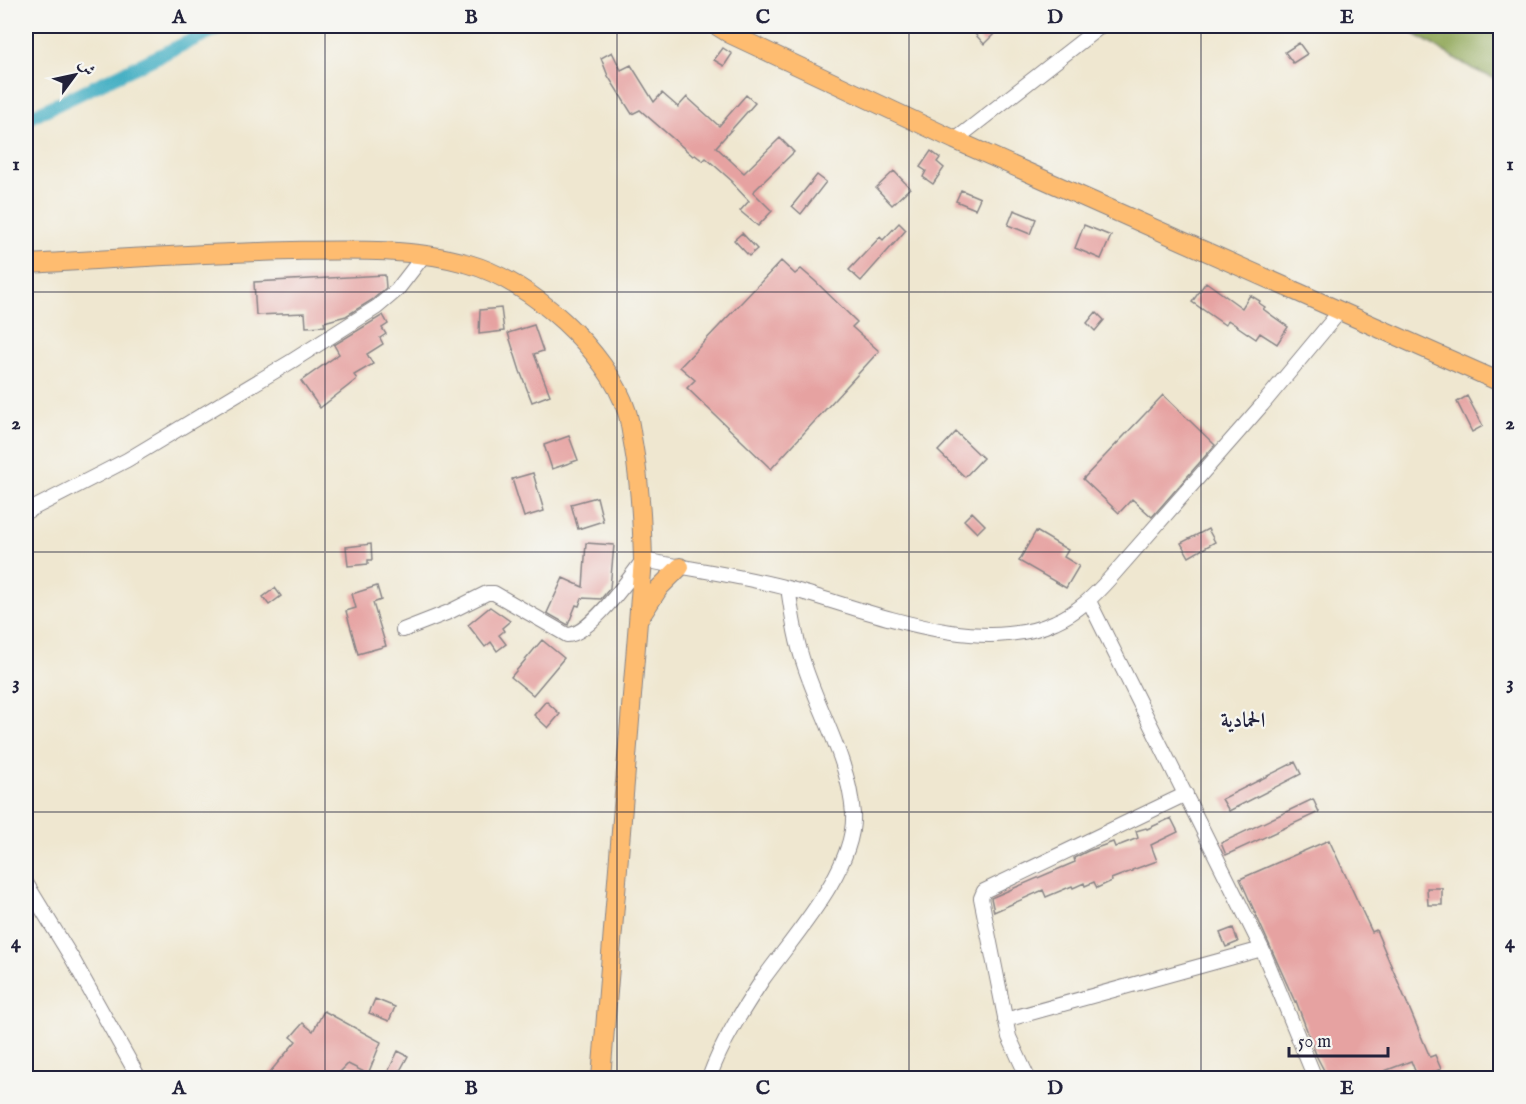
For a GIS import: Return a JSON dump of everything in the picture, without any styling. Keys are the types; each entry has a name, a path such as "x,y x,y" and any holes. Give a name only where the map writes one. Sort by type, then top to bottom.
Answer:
{"main road":[{"path":"717,26 729,34 955,140 1500,382"},
{"path":"26,264 275,251 349,250 424,255 470,264 527,293 557,316 587,345 612,378 627,412 635,453 641,500 644,560 601,1078"},
{"path":"637,623 659,588 680,567"}],"street":[{"path":"955,140 1101,26"},
{"path":"26,512 127,460 367,313 397,290 424,255"},
{"path":"403,630 449,612 488,593 494,593 567,635 574,635 582,631 609,603 644,560 788,588 934,629 968,635 996,636 1025,632 1055,622 1089,601 1262,405 1341,310"},
{"path":"709,1078 727,1034 808,920 836,872 850,840 853,816 849,785 838,748 804,664 788,588"},
{"path":"1089,601 1262,949 1315,1078"},
{"path":"1028,1078 1009,1037 1005,1020 981,898 984,891 1186,794"},
{"path":"26,883 73,960 139,1078"},
{"path":"1005,1020 1262,949"}],"green space":[{"path":"1401,26 1500,26 1500,81 1473,69"}],"building":[{"path":"983,26 1002,26 984,44 975,34"},
{"path":"1299,43 1307,54 1293,63 1285,52"},
{"path":"723,48 732,54 724,66 714,60"},
{"path":"612,52 621,70 631,65 654,102 662,93 678,107 687,97 719,126 746,95 755,103 716,147 744,173 780,138 794,152 753,192 772,211 758,226 740,211 749,201 732,181 706,158 703,161 693,156 640,110 632,114 608,76 601,58"},
{"path":"931,151 940,158 937,162 944,168 933,184 923,177 926,171 920,167"},
{"path":"894,171 910,188 892,205 876,188"},
{"path":"817,175 826,182 801,214 792,206"},
{"path":"961,190 980,198 975,209 956,201"},
{"path":"1014,210 1036,219 1030,234 1008,225"},
{"path":"899,223 906,230 861,281 849,270 880,237 883,240"},
{"path":"1084,225 1111,236 1101,259 1075,248"},
{"path":"742,233 757,249 749,256 734,240"},
{"path":"781,261 795,274 801,269 815,281 857,322 852,327 879,351 771,469 687,388 695,380 680,367"},
{"path":"385,275 386,288 372,300 346,316 324,322 325,326 306,327 305,313 256,315 254,282"},
{"path":"1206,282 1242,308 1250,295 1260,301 1259,303 1265,307 1263,309 1288,327 1277,344 1260,333 1256,339 1228,320 1225,325 1192,302"},
{"path":"501,308 504,331 479,334 480,310"},
{"path":"1096,312 1104,320 1095,331 1087,323"},
{"path":"383,315 388,324 382,328 386,334 380,338 383,344 367,354 373,364 354,375 357,379 320,408 301,381 339,354 334,345"},
{"path":"534,325 543,351 534,354 550,395 532,402 508,333"},
{"path":"1163,395 1215,445 1152,517 1132,499 1119,513 1083,479"},
{"path":"1467,396 1483,426 1472,432 1457,402"},
{"path":"956,432 983,458 965,477 938,451"},
{"path":"569,436 578,460 552,469 544,445"},
{"path":"533,473 544,511 524,517 512,479"},
{"path":"597,497 603,521 578,529 571,504"},
{"path":"972,512 985,525 977,533 964,520"},
{"path":"1208,529 1215,542 1189,557 1181,543"},
{"path":"1036,531 1068,550 1064,557 1079,566 1066,588 1019,561"},
{"path":"586,543 614,545 610,588 601,599 582,598 579,606 576,605 568,625 547,613 563,578 583,587"},
{"path":"371,544 372,560 368,560 368,564 348,566 346,547"},
{"path":"377,586 381,600 373,603 386,646 358,654 346,611 356,608 352,594"},
{"path":"275,588 281,596 269,605 263,597"},
{"path":"490,607 510,621 502,628 504,631 499,635 506,644 497,651 491,642 485,647 468,625"},
{"path":"542,640 564,658 533,695 511,677"},
{"path":"546,701 560,714 548,728 534,715"},
{"path":"1295,762 1301,774 1229,811 1222,799"},
{"path":"1313,799 1319,812 1226,855 1221,843"},
{"path":"1171,818 1178,832 1151,845 1157,861 1111,879 1112,881 1097,888 1094,882 1085,886 1084,883 1046,897 1043,890 994,912 991,898 1075,862 1074,858 1088,851 1113,842 1115,847 1138,838 1136,831 1147,829"},
{"path":"1329,840 1372,932 1376,930 1430,1057 1435,1055 1441,1069 1418,1078 1411,1061 1366,1078 1328,1078 1317,1057 1296,1001 1240,879"},
{"path":"1427,888 1442,888 1442,905 1428,905"},
{"path":"1233,928 1238,942 1226,947 1220,933"},
{"path":"375,999 395,1007 389,1021 369,1013"},
{"path":"324,1011 381,1042 368,1074 348,1064 334,1078 265,1078 296,1041 291,1037 303,1023 313,1031"},
{"path":"398,1051 408,1056 396,1078 385,1078"}],"waterway":[{"path":"26,119 222,26"}],"district":[{"name":"الحمادية","path":"1243,720"}]}
